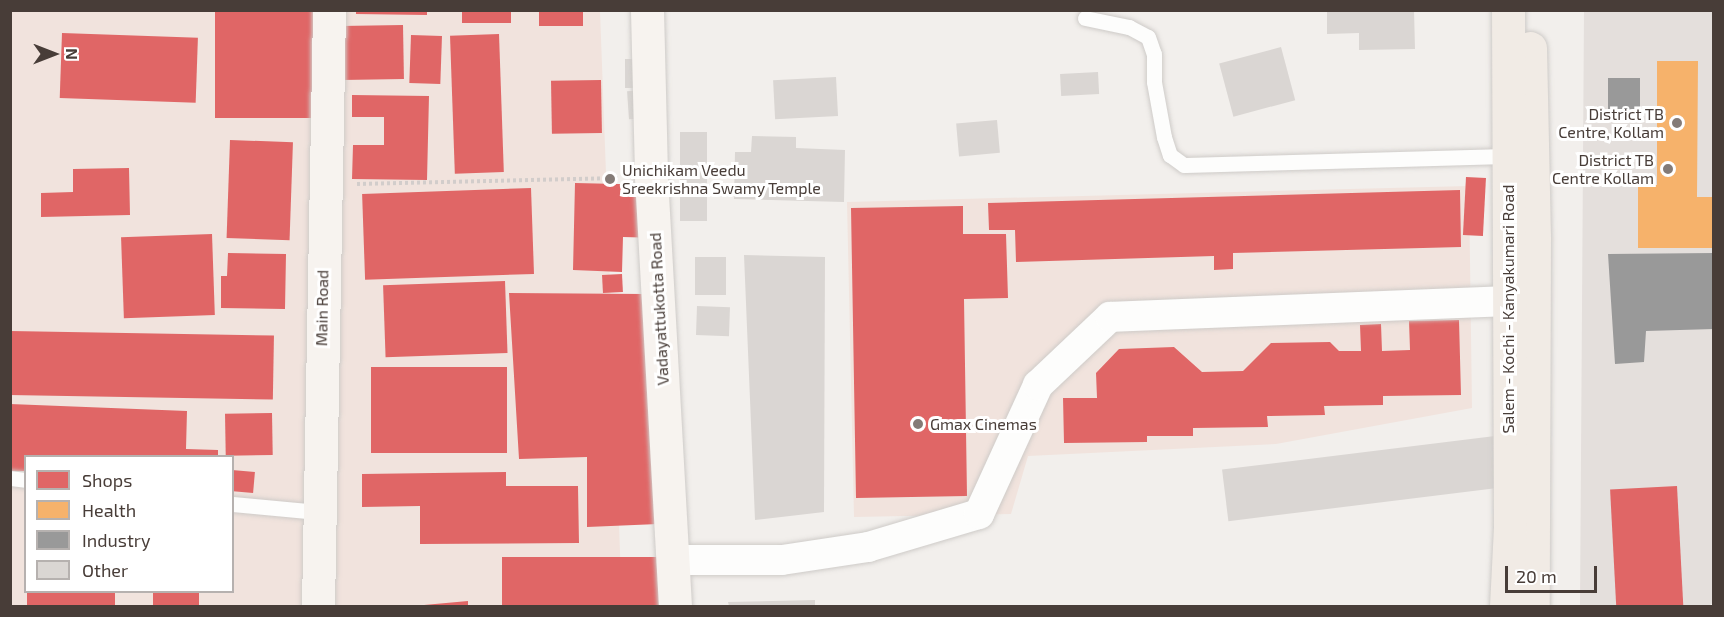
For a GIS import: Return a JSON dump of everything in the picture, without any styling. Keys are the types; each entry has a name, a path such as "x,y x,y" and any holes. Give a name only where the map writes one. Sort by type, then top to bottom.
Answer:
{"main road":[{"name":"Main Road","path":"318,606 323,185 329,10"},
{"name":"Vadayattukotta Road","path":"647,10 651,177 675,606"},
{"name":"Salem - Kochi - Kanyakumari Road","path":"1506,606 1510,527 1507,301 1508,10"},
{"name":"Salem - Kochi - Kanyakumari Road","path":"1528,10 1534,237 1533,606"}],"street":[{"path":"674,560 782,560 868,547 979,514 1038,385 1110,317 1507,301"}],"lane":[{"path":"1086,18 1129,27 1148,37 1154,54 1154,82 1164,137 1170,155 1184,165 1507,156"},
{"path":"234,504 319,512"}],"path":[{"path":"323,185 651,177"}],"shaded area":[{"path":"10,11 600,11 622,606 11,606"},
{"path":"1584,11 1713,11 1713,603 1708,606 1580,606"},
{"path":"1469,186 1472,408 1276,444 1028,456 1011,514 854,517 847,202"}],"building: Shops":[{"path":"215,10 313,10 313,118 215,118"},
{"path":"356,10 427,10 427,15 356,14"},
{"path":"462,10 511,10 511,23 462,23"},
{"path":"539,10 583,10 583,26 539,26"},
{"path":"403,25 404,79 342,80 341,26"},
{"path":"62,33 198,38 196,103 60,98"},
{"path":"499,34 504,172 455,174 450,36"},
{"path":"411,35 442,36 440,84 409,83"},
{"path":"601,80 602,133 552,134 551,81"},
{"path":"352,95 429,96 427,180 352,179 353,145 384,145 384,117 352,117"},
{"path":"230,140 293,142 290,240 227,238"},
{"path":"129,168 130,215 41,217 41,193 73,192 73,169"},
{"path":"1466,177 1486,178 1483,236 1463,235"},
{"path":"575,183 660,185 659,238 623,237 622,272 573,270"},
{"path":"531,188 534,274 365,280 362,194"},
{"path":"1460,190 1461,247 1233,253 1233,269 1214,270 1214,256 1016,262 1015,230 989,230 988,203"},
{"path":"963,206 963,234 1006,234 1008,298 964,299 967,496 856,498 851,208"},
{"path":"212,234 215,315 124,318 121,237"},
{"path":"228,253 286,254 285,309 221,308 221,276 227,276"},
{"path":"622,274 623,292 603,293 602,275"},
{"path":"505,281 508,353 386,357 383,285"},
{"path":"509,293 644,294 658,524 587,527 587,457 519,459"},
{"path":"1459,320 1461,395 1383,396 1383,405 1324,406 1325,415 1267,416 1268,427 1193,428 1193,436 1147,436 1147,442 1064,443 1063,398 1097,398 1096,373 1119,349 1174,347 1202,372 1243,371 1271,343 1330,342 1339,351 1361,351 1360,325 1381,324 1382,351 1410,350 1409,321"},
{"path":"10,331 274,336 273,400 10,395"},
{"path":"371,367 507,367 507,453 371,453"},
{"path":"10,404 187,411 186,449 218,450 218,455 24,455 24,471 10,471"},
{"path":"272,413 273,455 226,455 225,414"},
{"path":"234,470 255,472 253,493 234,491"},
{"path":"506,472 506,486 578,486 579,543 420,544 420,506 362,507 362,474"},
{"path":"1677,486 1683,606 1616,606 1610,490"},
{"path":"502,557 669,557 669,606 502,606"},
{"path":"27,593 115,593 115,606 27,606"},
{"path":"153,593 199,593 199,606 153,606"},
{"path":"468,601 468,606 424,606 424,605"}],"building: Health":[{"name":"District TB Centre, Kollam","path":"1657,61 1698,61 1697,197 1714,197 1714,248 1638,248 1638,185 1657,185"}],"building: Industry":[{"path":"1608,78 1640,78 1640,115 1608,115"},
{"path":"1714,253 1714,329 1646,331 1644,362 1615,364 1608,254"}],"building: Other":[{"path":"1327,10 1414,10 1415,49 1359,50 1359,33 1327,34"},
{"path":"1281,47 1295,100 1233,117 1219,64"},
{"path":"625,59 648,59 648,88 625,88"},
{"path":"1098,72 1099,94 1061,96 1060,74"},
{"path":"836,77 838,116 775,119 773,80"},
{"path":"646,90 648,118 629,119 627,91"},
{"path":"997,120 1000,153 959,156 956,124"},
{"path":"680,132 707,132 707,221 680,221"},
{"path":"752,136 796,137 796,148 845,150 844,202 734,199 735,152 751,152"},
{"path":"744,255 825,257 824,512 755,520"},
{"path":"695,257 726,257 726,295 695,295"},
{"path":"697,306 730,307 729,336 696,335"},
{"path":"1495,436 1501,488 1228,521 1222,470"},
{"path":"815,600 815,606 729,606 728,602"}],"place":[{"name":"District TB Centre, Kollam","path":"1677,123"},
{"name":"District TB Centre Kollam","path":"1668,169"},
{"name":"Unichikam Veedu Sreekrishna Swamy Temple","path":"610,179"},
{"name":"Gmax Cinemas","path":"918,424"}]}
